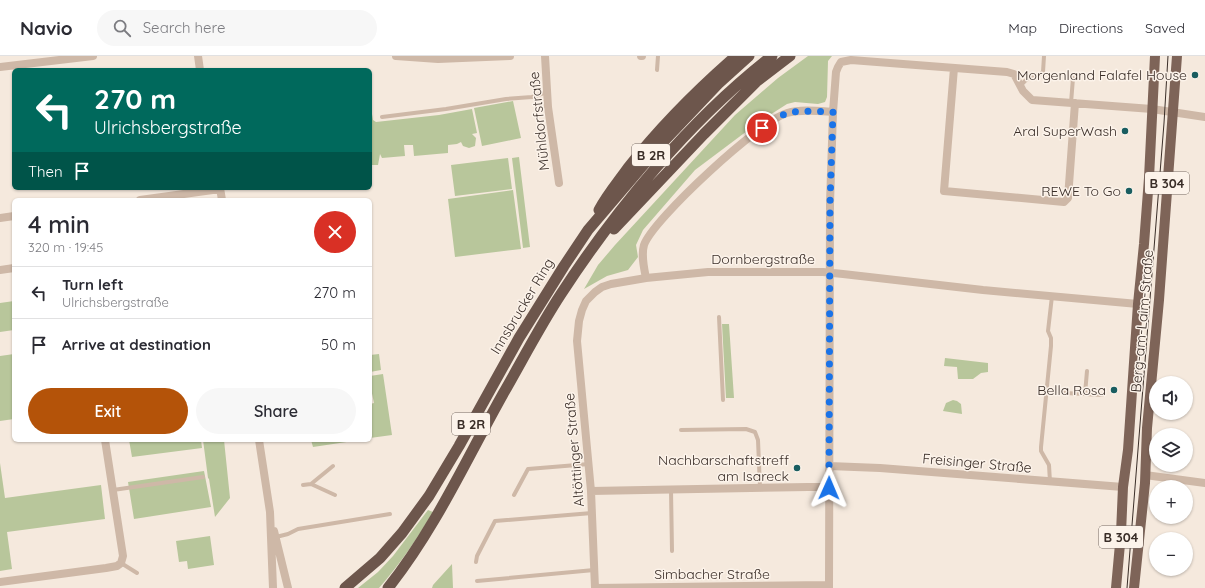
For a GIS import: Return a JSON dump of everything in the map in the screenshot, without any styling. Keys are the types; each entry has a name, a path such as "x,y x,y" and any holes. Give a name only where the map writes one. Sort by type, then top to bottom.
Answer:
{"highway":[{"path":"588,230 606,197 642,151 684,104 736,56"},
{"name":"Innsbrucker Ring","path":"345,588 380,558 402,533 429,496 459,446 519,338 588,230 663,142 718,84 749,56"},
{"name":"Innsbrucker Ring","path":"388,588 413,556 422,541 446,500 503,394 561,294 612,222 637,190 686,135 729,91 772,56"},
{"path":"591,252 756,82 790,56"}],"main road":[{"name":"Berg-am-Laim-Straße","path":"1116,588 1121,533 1122,487 1128,450 1138,304 1144,244 1155,56"},
{"name":"Berg-am-Laim-Straße","path":"1134,588 1145,476 1147,428 1159,300 1177,56"}],"street":[{"path":"0,67 92,56"},
{"path":"198,56 200,68"},
{"path":"396,56 438,59 510,56"},
{"name":"Mühldorfstraße","path":"545,56 547,92 559,183"},
{"path":"829,587 830,203 836,72 841,62 850,60 1012,73 1018,80 1027,96 1032,100 1152,109 1205,117"},
{"path":"954,68 944,191 1066,201 1068,198 1072,152 1073,103"},
{"path":"646,278 643,257 644,245 655,229 703,176 762,128 786,113 801,111 833,112"},
{"path":"153,198 207,190"},
{"path":"0,218 12,216"},
{"path":"0,270 12,268"},
{"name":"Dornbergstraße","path":"582,310 586,301 594,292 611,284 646,278 708,272 830,273 983,290 1138,304"},
{"name":"Altöttinger Straße","path":"582,310 579,321 577,341 591,491 595,588"},
{"path":"0,582 119,565 123,556 122,542 112,490 105,442"},
{"path":"259,442 270,512 288,588"},
{"name":"Freisinger Straße","path":"829,466 880,468 1122,487"},
{"path":"1145,476 1205,483"},
{"path":"591,491 829,488"},
{"path":"270,512 273,588"},
{"name":"Simbacher Straße","path":"595,588 829,587"}],"lane":[{"path":"657,70 658,56"},
{"path":"1021,85 1030,76 1039,75 1043,72 1044,56"},
{"path":"1073,78 1073,103"},
{"path":"382,117 446,109 506,99 532,97 547,92"},
{"path":"1050,482 1049,465 1041,451 1041,447 1051,346 1051,338 1048,331 1052,296"},
{"path":"718,318 723,400"},
{"path":"1085,394 1087,372"},
{"path":"1047,390 1066,393 1102,395"},
{"path":"681,430 746,429 755,432 758,440 760,488"},
{"path":"514,495 528,469 589,464"},
{"path":"311,484 333,466"},
{"path":"112,490 203,477"},
{"path":"303,485 311,484 336,495"},
{"path":"671,489 672,551"},
{"path":"476,562 477,556 495,521 592,513"},
{"path":"276,538 298,529 390,514"},
{"path":"119,565 137,573"},
{"path":"477,581 594,570"}],"green space":[{"path":"808,56 832,56 828,61 827,97 825,102 818,104 795,102 787,104 759,122 695,170 643,230 636,245 638,257 628,270 607,276 584,289 598,265 615,245 735,115 778,78"},
{"path":"513,101 521,138 482,146 474,108"},
{"path":"472,109 477,133 472,134 476,138 475,146 469,148 463,146 461,142 448,145 448,153 414,156 413,145 404,145 405,156 382,158 380,154 378,165 372,165 372,114 373,120 376,122 439,115"},
{"path":"519,157 530,247 523,248 512,158"},
{"path":"508,158 512,189 455,196 451,165"},
{"path":"513,190 521,249 455,257 448,199"},
{"path":"12,301 12,330 0,332 0,303"},
{"path":"722,324 729,324 734,398 726,398"},
{"path":"12,354 12,419 0,421 0,356"},
{"path":"379,354 381,370 372,372 372,355"},
{"path":"945,358 988,363 988,372 981,373 973,379 958,379 957,367 944,366"},
{"path":"383,374 392,435 372,438 372,404 374,403 372,394 372,376"},
{"path":"953,400 961,404 962,414 943,411 946,403"},
{"path":"129,442 201,442 202,448 132,457"},
{"path":"203,442 224,442 230,498 215,517 209,479"},
{"path":"312,442 347,442 313,447"},
{"path":"0,463 5,498 101,485 105,519 7,532 12,569 0,571"},
{"path":"204,471 211,507 134,519 128,482"},
{"path":"428,510 433,512 421,532 401,561 379,588 358,588 378,572 393,556"},
{"path":"210,536 214,565 188,569 187,561 179,562 176,541"},
{"path":"452,564 453,588 432,588 433,585"}],"tram line":[{"path":"1127,588 1168,56"}],"place":[{"name":"Morgenland Falafel House","path":"1195,75"},
{"name":"Aral SuperWash","path":"1125,131"},
{"name":"REWE To Go","path":"1129,191"},
{"name":"Bella Rosa","path":"1114,390"},
{"name":"Nachbarschaftstreff am Isareck","path":"797,468"}],"route":[{"path":"762,128 786,113 801,111 833,112 830,203 831,281 829,488"}]}
